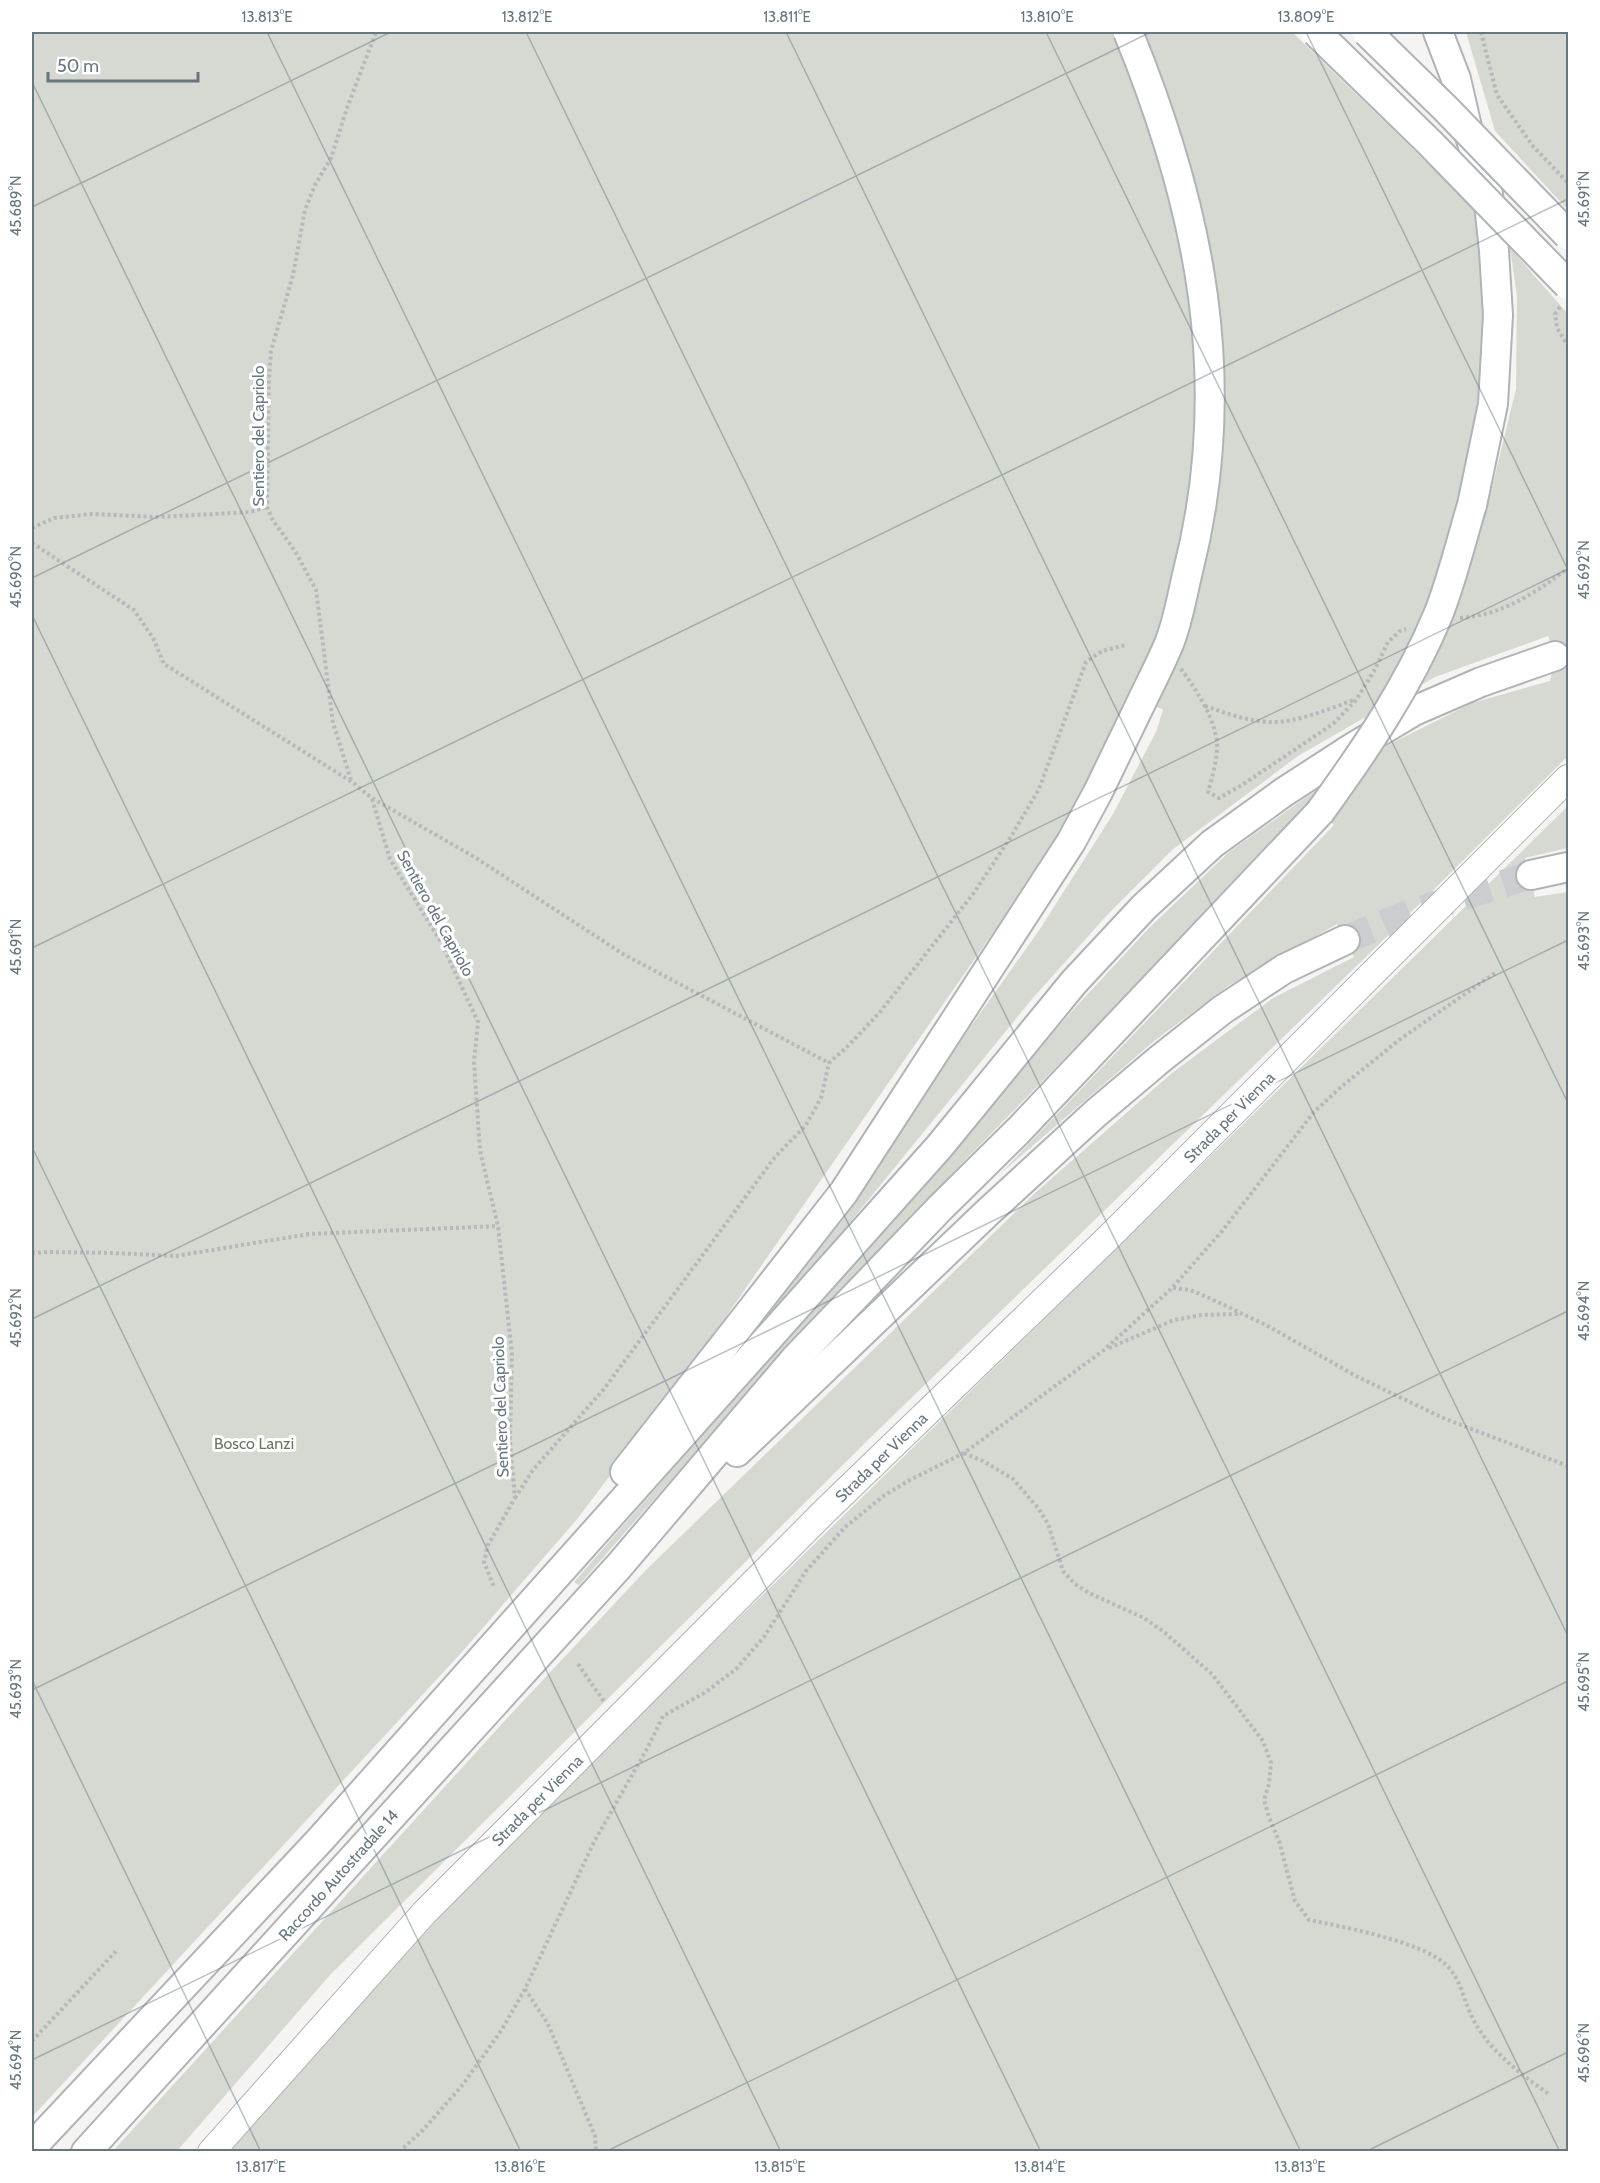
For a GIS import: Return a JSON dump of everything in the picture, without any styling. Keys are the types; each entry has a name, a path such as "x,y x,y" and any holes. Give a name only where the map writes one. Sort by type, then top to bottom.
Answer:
{"highway":[{"path":"558,1574 583,1525 844,1192 1071,842 1098,792 1170,643 1198,532 1207,473 1210,411 1209,343 1200,274 1186,205 1150,86 1128,32"},
{"path":"1316,32 1430,142 1565,295"},
{"path":"1367,32 1445,108 1569,236"},
{"path":"619,1566 795,1359 1043,1105 1320,812 1367,747 1406,683 1438,614 1472,505 1493,404 1498,315 1488,194 1467,127 1456,79 1438,32"},
{"path":"32,2147 360,1794 558,1574 939,1147 1074,982 1153,899 1212,844 1284,792 1414,711 1481,682 1555,656"},
{"path":"1531,875 1569,867"},
{"path":"619,1566 981,1219 1096,1113 1222,1010 1284,969 1346,940"},
{"name":"Raccordo Autostradale 14","path":"86,2151 619,1566"}],"main road":[{"name":"Strada per Vienna","path":"210,2151 424,1912 827,1509 1110,1236 1569,778"}],"path":[{"name":"Sentiero del Capriolo","path":"352,782 333,723 316,590 267,507 269,379 271,351 293,275 305,210 315,185 331,158 376,32"},
{"path":"1481,32 1497,95 1533,146 1569,183"},
{"path":"1565,295 1555,314 1562,338 1569,346"},
{"path":"32,528 54,518 92,514 159,517 250,512 267,507"},
{"path":"32,543 134,610 153,638 164,664 352,782 372,798 476,858 622,954 829,1063"},
{"path":"1452,619 1474,617 1505,609 1543,588 1569,568"},
{"path":"1180,668 1198,691 1211,719 1218,748 1208,792 1218,798 1242,785 1333,724 1356,700 1388,642 1400,631 1410,628"},
{"path":"515,1498 533,1470 604,1389 775,1157 806,1125 821,1098 829,1063 880,1012 972,894 1039,789 1086,662 1102,651 1126,645"},
{"path":"1204,706 1236,717 1270,722 1295,718 1356,700"},
{"name":"Sentiero del Capriolo","path":"372,798 390,859 441,942 478,1022 474,1062 480,1151 498,1226 512,1354 510,1441 515,1498 488,1545 484,1562 494,1587"},
{"path":"399,2151 422,2131 461,2087 501,2031 525,1989 594,1842 632,1778 663,1716 706,1692 736,1669 770,1628 806,1571 845,1527 885,1495 964,1453 1104,1350 1172,1288 1223,1230 1314,1112 1355,1074 1399,1040 1495,973"},
{"path":"32,1253 113,1252 176,1256 309,1234 498,1226"},
{"path":"1172,1288 1190,1290 1266,1325 1356,1376 1443,1418 1569,1466"},
{"path":"1104,1350 1174,1320 1202,1315 1240,1314"},
{"path":"964,1453 983,1461 1013,1479 1038,1508 1048,1524 1063,1571 1075,1584 1089,1593 1144,1618 1164,1632 1212,1674 1263,1741 1271,1762 1269,1784 1264,1800 1279,1841 1295,1901 1309,1920 1350,1928 1421,1949 1444,1963 1458,1981 1472,2017 1483,2035 1501,2056 1550,2096"},
{"path":"578,1664 618,1720"},
{"path":"32,2041 117,1950"},
{"path":"525,1989 548,2024 595,2136 596,2151"}],"green space":[{"name":"Bosco Lanzi","path":"32,32 1292,32 1484,218 1482,389 1472,505 1487,508 1516,389 1517,296 1510,248 1568,314 1568,756 1371,952 870,1438 330,1975 177,2151 113,2151 511,1714 647,1569 1035,1193 1172,1073 1273,998 1354,957 1337,924 1228,986 1154,1041 999,1175 1334,825 1320,812 1263,856 966,1159 778,1358 579,1585 574,1582 1072,1011 1150,927 1228,853 1305,798 1394,742 1472,703 1550,681 1555,656 1548,636 1435,677 1298,756 1172,850 1108,914 1032,999 834,1242 740,1352 1040,929 1113,814 1157,730 1163,709 1127,698 1082,796 1008,911 684,1377 578,1518 462,1652 32,2117"},
{"path":"1466,32 1568,32 1568,210 1495,131"},
{"path":"1568,806 1568,848 1525,858 1535,897 1568,892 1568,2151 225,2152 351,2009 546,1807"}],"tunnel":[{"path":"1345,940 1410,913 1531,875"}]}
